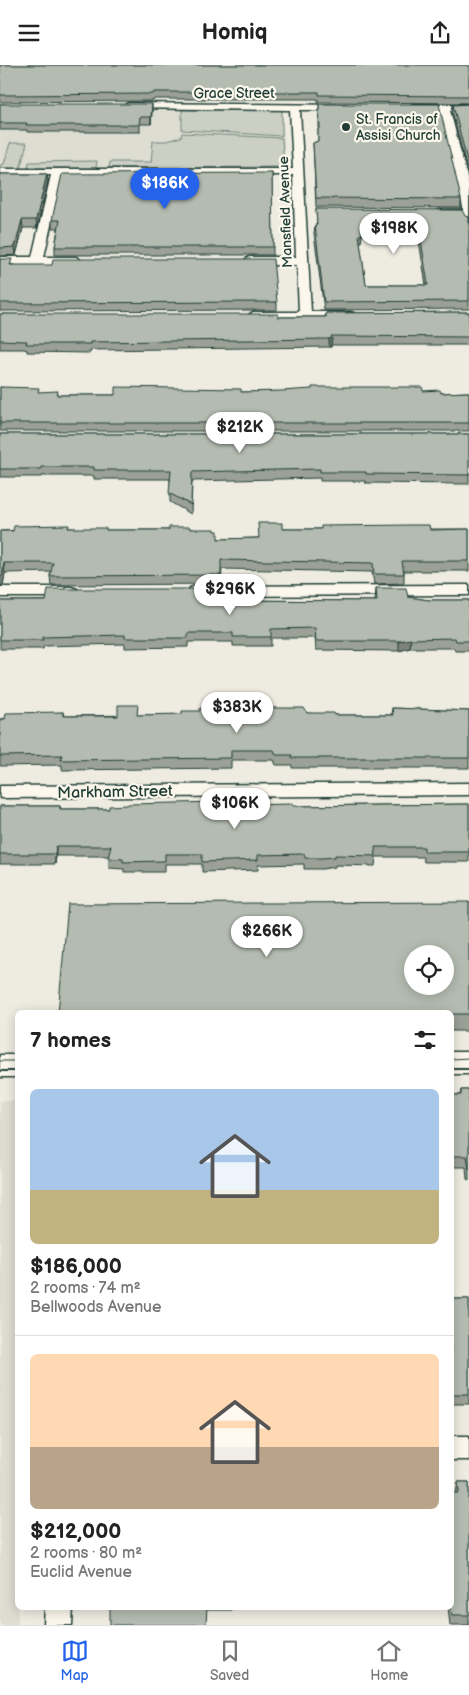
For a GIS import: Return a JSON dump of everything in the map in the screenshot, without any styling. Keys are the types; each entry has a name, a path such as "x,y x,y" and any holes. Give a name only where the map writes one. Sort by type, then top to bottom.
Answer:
{"main road":[{"path":"454,1063 469,1063"},
{"path":"0,1066 15,1066"}],"street":[{"name":"Grace Street","path":"116,107 355,107"},
{"name":"Mansfield Avenue","path":"295,107 299,172 305,213 302,261 305,316"},
{"path":"404,107 469,107"},
{"path":"426,213 469,215 469,207 444,107"},
{"path":"0,172 299,172"},
{"path":"37,261 57,173"},
{"path":"0,261 86,261"},
{"path":"239,261 302,261"},
{"path":"238,316 363,315"},
{"path":"176,591 469,590"},
{"path":"0,592 88,592"},
{"name":"Markham Street","path":"0,792 469,789"},
{"path":"454,1448 469,1448"},
{"path":"58,1625 59,1610"}],"shaded area":[{"path":"0,110 283,110 285,168 0,168"},
{"path":"182,110 279,110 282,111 282,136 182,130"},
{"path":"182,133 282,138 284,167 109,168 110,162 151,162 153,141 166,141 181,137"},
{"path":"10,143 27,143 20,169 0,169 0,165 4,164"},
{"path":"97,161 96,168 28,168 29,162"},
{"path":"0,1101 15,1101 15,1610 18,1610 18,1625 0,1625"}],"building":[{"path":"0,65 469,65 469,96 319,95 319,92 154,92 153,94 0,95"},
{"path":"0,104 152,104 151,117 140,117 139,125 26,125 27,123 0,123"},
{"path":"319,104 439,104 461,199 316,198 313,143 318,141 318,129 320,129"},
{"path":"469,104 469,168 453,105"},
{"path":"272,173 273,247 55,247 60,220 52,220 62,174"},
{"path":"0,174 47,174 36,220 22,220 15,247 0,248"},
{"path":"316,209 462,210 465,216 469,217 469,301 324,302 315,225 317,225","holes":["361,227 399,227 400,230 405,230 406,233 420,233 428,285 366,285 359,235 362,235"]},
{"path":"0,259 12,259 10,265 52,265 53,259 273,259 277,302 0,303"},
{"path":"469,312 469,337 331,336 332,338 329,339 90,342 90,344 26,344 27,341 0,340 0,314 278,314 278,317 326,317 326,313"},
{"path":"0,387 39,388 38,392 58,391 57,395 115,395 115,387 241,389 241,392 312,389 312,387 422,387 423,391 440,390 441,393 469,392 469,423 0,423"},
{"path":"0,434 469,434 469,475 366,474 366,472 320,472 320,469 192,472 191,505 169,493 171,470 94,470 94,467 0,469"},
{"path":"258,523 282,523 282,529 321,529 321,526 429,525 430,530 469,529 469,561 402,561 404,574 374,574 373,563 221,560 221,575 50,576 53,563 4,563 2,576 0,577 0,531 13,531 14,526 69,525 68,528 106,528 106,530 169,530 169,527 190,527 190,529 215,529 215,531 218,531 218,539 259,538"},
{"path":"376,588 406,588 408,597 429,600 469,600 469,641 456,641 455,638 399,641 316,641 315,628 271,629 271,637 233,637 233,633 188,633 188,638 125,638 125,635 43,637 43,640 0,640 0,601 46,601 48,589 221,589 221,600 377,601"},
{"path":"118,705 138,705 137,715 182,714 182,711 200,711 200,708 304,708 307,713 334,713 335,715 393,715 392,708 469,711 469,758 292,758 292,755 276,755 274,750 231,750 231,758 61,760 62,755 0,756 0,719 5,719 6,713 63,712 63,716 118,716"},
{"path":"221,802 222,804 240,805 293,804 293,806 469,804 469,852 424,852 424,847 375,847 376,856 335,855 335,857 305,858 304,854 258,855 258,860 202,862 202,854 165,854 165,861 123,862 123,859 108,858 111,846 56,846 55,854 0,854 0,806 60,806 60,809 109,809 109,806 128,804"},
{"path":"469,902 469,1014 454,1014 454,1010 58,1010 68,904"},
{"path":"461,1090 469,1090 469,1169 467,1156 454,1156 454,1095 461,1095"},
{"path":"454,1299 469,1299 469,1394 454,1394"},
{"path":"458,1482 469,1482 469,1615 452,1615 451,1610 454,1610 454,1493 459,1493"},
{"path":"110,1610 207,1610 206,1625 110,1625"}],"tram line":[{"path":"454,1059 469,1058"},
{"path":"0,1061 15,1061"},
{"path":"454,1069 469,1069"},
{"path":"0,1071 15,1071"}],"place":[{"name":"St. Francis of Assisi Church","path":"346,127"}]}
